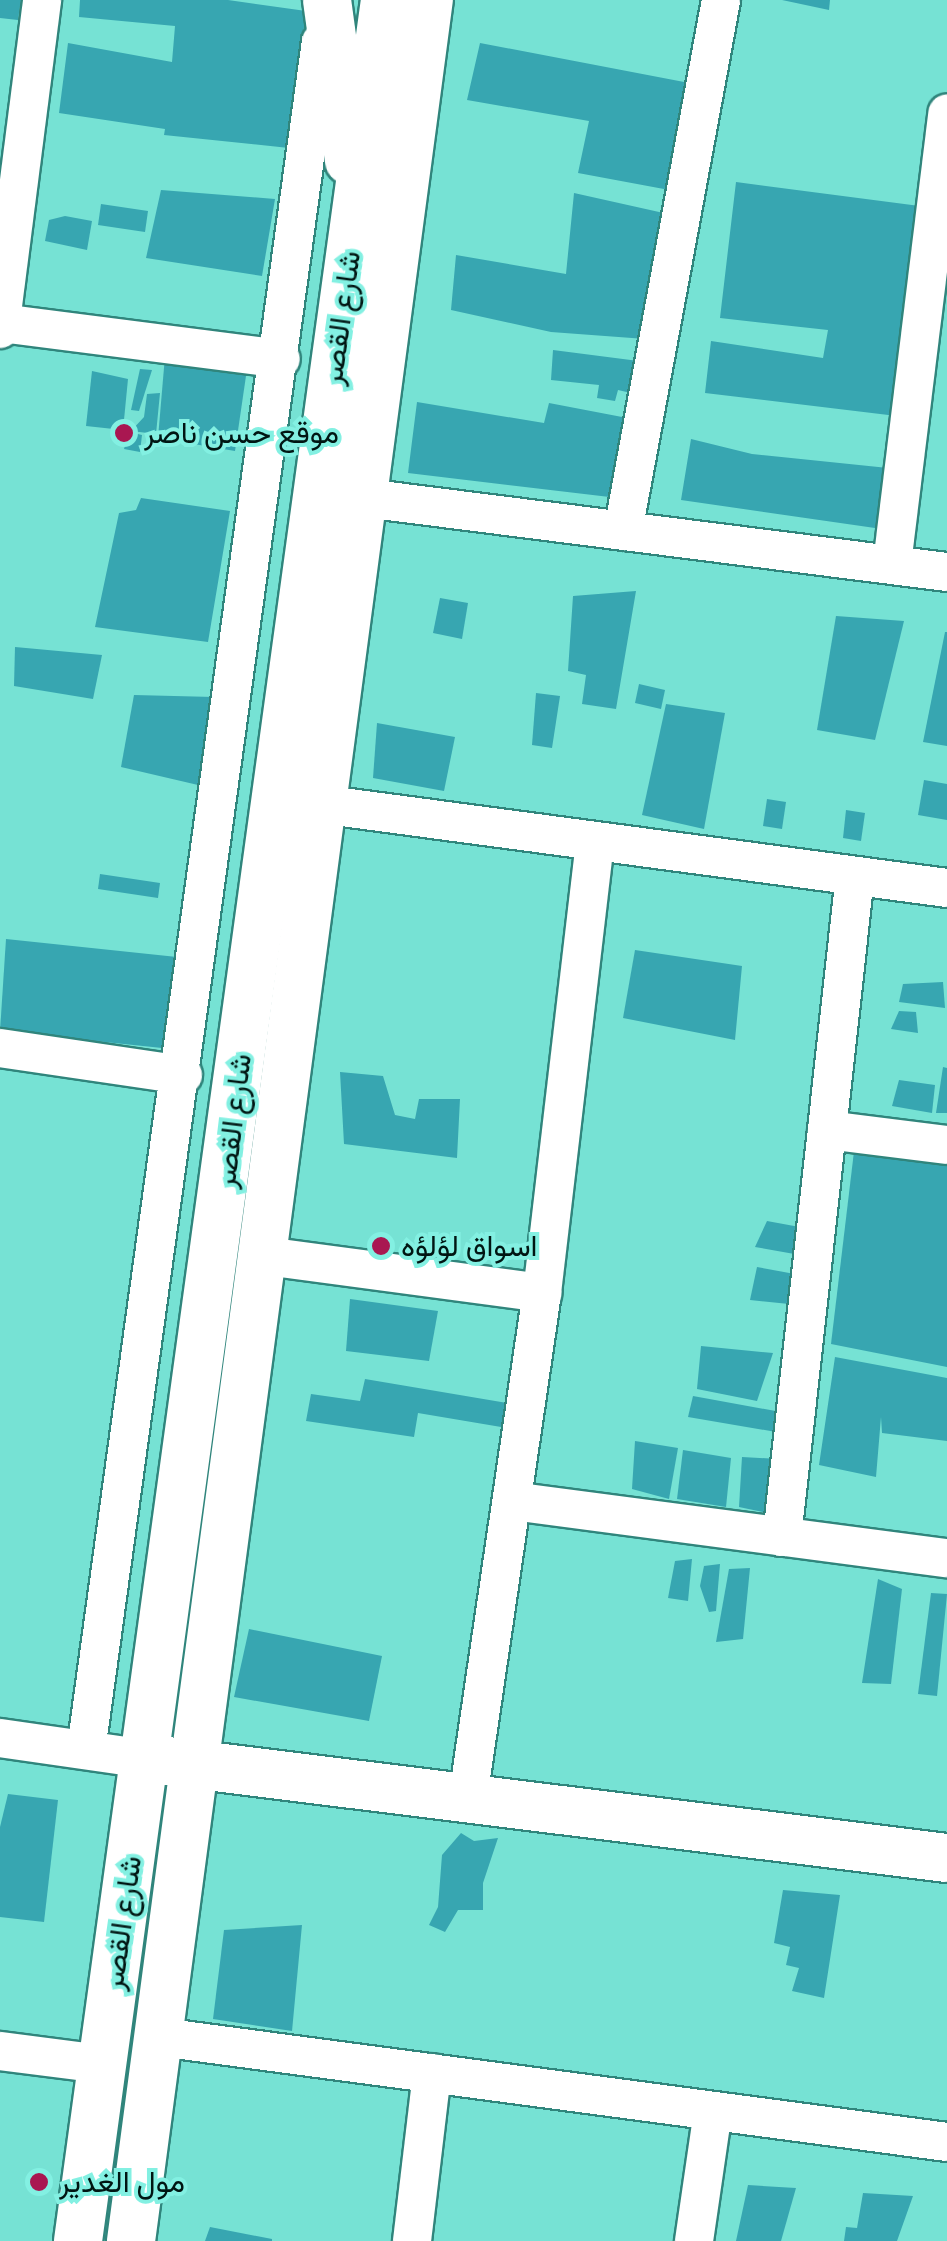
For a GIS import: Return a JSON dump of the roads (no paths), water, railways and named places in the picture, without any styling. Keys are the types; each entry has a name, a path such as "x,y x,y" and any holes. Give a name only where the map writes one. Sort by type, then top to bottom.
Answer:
{"street":[{"path":"42,0 0,326 282,360"},
{"path":"326,0 358,208"},
{"path":"86,1750 282,360 326,0"},
{"name":"شارع القصر","path":"78,2241 283,717 385,0"},
{"name":"شارع القصر","path":"131,2241 196,1764 258,1254 366,498 429,0"},
{"path":"624,531 721,0"},
{"path":"892,564 936,293 947,113"},
{"path":"366,498 947,572"},
{"path":"303,576 311,590 329,597 354,586"},
{"path":"283,717 310,706 334,724"},
{"path":"320,804 947,888"},
{"path":"468,1797 542,1292 595,843"},
{"path":"782,1537 856,876"},
{"path":"0,1048 183,1075"},
{"path":"828,1130 947,1146"},
{"path":"258,1254 542,1292"},
{"path":"512,1501 947,1558"},
{"path":"0,1738 947,1858"},
{"path":"160,2037 947,2142"},
{"path":"0,2051 102,2064"},
{"path":"412,2241 432,2073"},
{"path":"694,2241 713,2110"}],"place":[{"name":"موقع حسن ناصر","path":"124,433"},
{"name":"اسواق لؤلؤه","path":"381,1246"},
{"name":"مول الغدير","path":"39,2182"}]}
